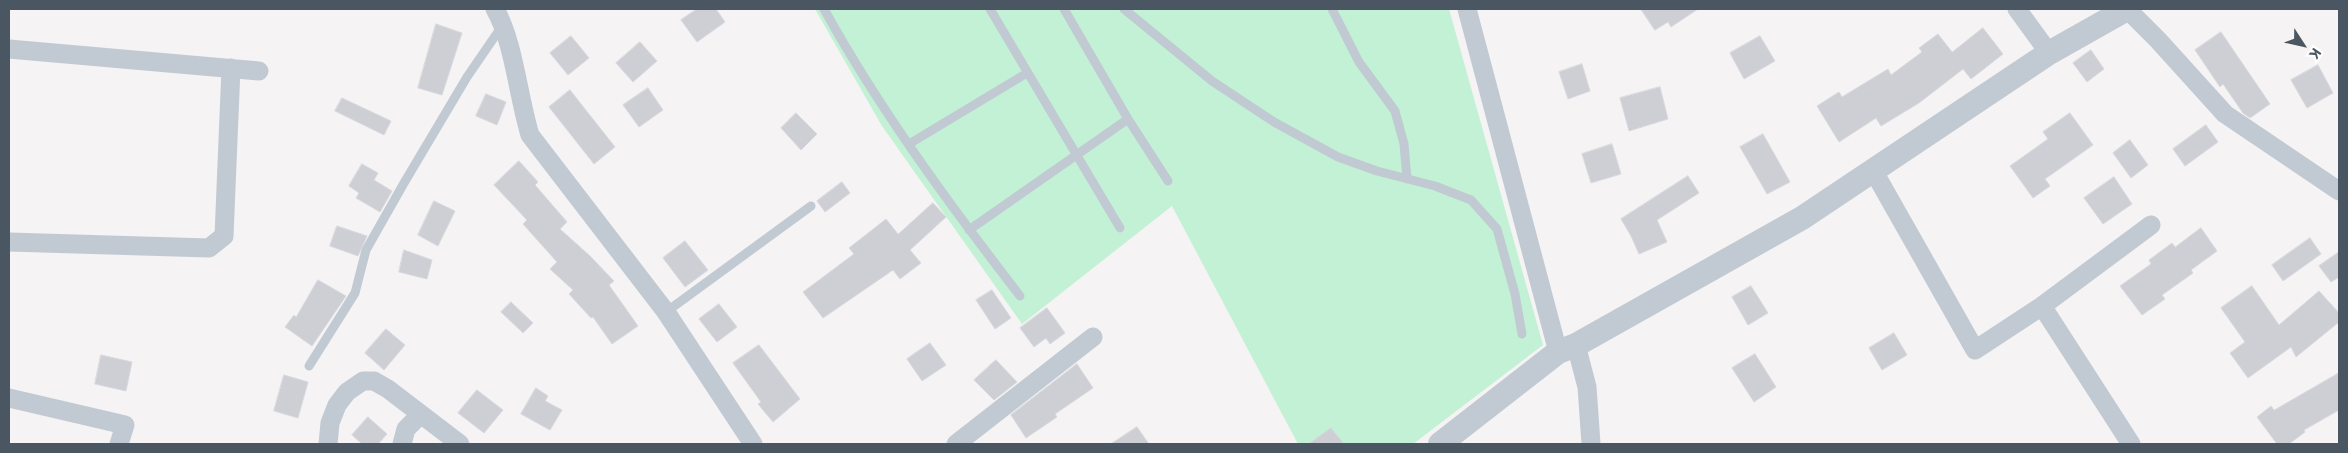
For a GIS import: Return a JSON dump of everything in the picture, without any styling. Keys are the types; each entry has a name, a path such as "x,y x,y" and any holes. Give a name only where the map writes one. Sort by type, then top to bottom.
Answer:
{"street":[{"path":"1467,9 1567,349 1587,387 1591,444"},
{"path":"2017,9 2049,53"},
{"path":"1440,444 1567,349 1802,218 2049,53 2127,9 2158,40 2225,114 2339,191"},
{"path":"500,16 521,107 530,135 666,312 753,444"},
{"path":"9,49 259,71"},
{"path":"9,242 209,248 224,236 231,68"},
{"path":"1873,170 1975,350 2042,306 2151,225"},
{"path":"2042,306 2131,444"},
{"path":"956,444 1093,337"},
{"path":"328,444 330,423 337,405 347,392 363,381 374,381 388,389 460,444"},
{"path":"9,398 125,425 119,444"},
{"path":"402,444 406,429 420,415"}],"lane":[{"path":"824,9 846,50 909,144 969,230 1020,296"},
{"path":"990,9 1026,73 1120,228"},
{"path":"1064,9 1128,118 1168,181"},
{"path":"1124,9 1212,80 1274,122 1338,157 1377,171 1435,186 1471,200 1497,229 1515,294 1522,334"},
{"path":"1332,9 1359,62 1395,110 1404,144 1407,179"},
{"path":"309,366 355,293 366,250 467,77 500,16"},
{"path":"909,144 1026,73"},
{"path":"969,230 1128,118"},
{"path":"666,312 811,206"}],"green space":[{"path":"815,9 1449,9 1543,345 1413,444 1298,444 1172,206 1022,324 882,126"}],"building":[{"path":"697,9 716,9 725,22 697,42 681,20"},
{"path":"1641,9 1698,9 1671,27 1668,22 1655,30"},
{"path":"436,24 462,33 442,95 418,88"},
{"path":"1983,28 2003,54 1971,79 1963,69 1919,103 1881,126 1876,118 1839,142 1817,106 1839,92 1842,97 1888,69 1891,75 1922,52 1919,48 1938,34 1952,52"},
{"path":"2221,32 2270,104 2250,118 2243,113 2223,84 2220,87 2195,50"},
{"path":"571,36 589,58 568,75 550,53"},
{"path":"1760,36 1775,61 1744,79 1730,53"},
{"path":"640,42 657,61 633,82 616,63"},
{"path":"2091,50 2104,69 2087,82 2073,63"},
{"path":"1582,64 1590,91 1568,99 1559,72"},
{"path":"2318,65 2333,93 2307,108 2291,80"},
{"path":"1660,87 1668,119 1629,131 1620,98"},
{"path":"648,88 663,110 639,127 623,105"},
{"path":"570,90 615,147 594,164 549,107"},
{"path":"486,94 506,102 497,125 476,116"},
{"path":"342,98 391,121 384,135 335,111"},
{"path":"796,113 817,134 801,150 781,128"},
{"path":"2070,113 2093,145 2045,179 2050,186 2033,198 2010,166 2048,139 2043,132"},
{"path":"2206,125 2218,142 2185,166 2173,149"},
{"path":"1763,134 1790,182 1767,194 1740,147"},
{"path":"2130,140 2148,165 2131,178 2113,153"},
{"path":"1612,144 1621,174 1591,183 1582,154"},
{"path":"519,161 538,182 535,185 567,222 560,229 614,281 609,285 638,326 612,344 593,317 591,318 569,294 573,290 550,269 557,262 523,224 527,220 494,185"},
{"path":"362,164 378,173 374,180 392,191 380,212 356,198 359,193 349,186"},
{"path":"1688,176 1699,193 1657,220 1667,242 1639,254 1621,219"},
{"path":"2114,177 2132,204 2103,224 2084,198"},
{"path":"842,182 850,193 825,212 817,201"},
{"path":"434,201 455,211 438,246 418,235"},
{"path":"933,203 946,217 910,250 921,263 900,279 893,270 823,318 803,292 854,254 849,248 886,219 898,234"},
{"path":"337,226 367,236 358,256 330,246"},
{"path":"2201,228 2217,251 2191,270 2193,273 2162,295 2165,299 2142,315 2120,286 2151,264 2149,260 2172,243 2175,247"},
{"path":"2310,238 2321,254 2283,281 2272,265"},
{"path":"685,241 708,270 685,287 663,258"},
{"path":"404,250 432,260 427,279 399,272"},
{"path":"2339,252 2339,277 2331,282 2319,266"},
{"path":"318,280 346,296 312,346 285,327 294,315 296,317"},
{"path":"1751,286 1768,313 1748,325 1732,297"},
{"path":"2252,286 2279,325 2319,291 2339,313 2339,322 2296,357 2291,347 2248,378 2230,353 2245,342 2221,308"},
{"path":"992,290 1011,318 995,329 976,300"},
{"path":"511,302 533,323 523,333 501,312"},
{"path":"719,304 737,327 717,342 699,319"},
{"path":"1047,308 1065,333 1050,344 1046,338 1034,347 1020,328"},
{"path":"386,329 405,345 384,370 365,353"},
{"path":"1894,333 1907,355 1882,370 1869,348"},
{"path":"930,343 946,365 922,381 907,359"},
{"path":"759,345 800,399 773,422 758,404 761,402 733,363"},
{"path":"1755,354 1776,387 1754,402 1732,368"},
{"path":"101,355 132,362 126,391 95,384"},
{"path":"996,360 1017,382 994,400 974,380"},
{"path":"1077,364 1093,388 1055,414 1057,417 1026,438 1011,415"},
{"path":"2339,373 2339,410 2304,430 2305,432 2289,444 2277,444 2257,417 2271,406 2274,410"},
{"path":"284,375 308,382 298,418 274,411"},
{"path":"536,388 548,396 545,401 562,410 550,430 521,414"},
{"path":"477,390 503,410 484,433 458,413"},
{"path":"368,417 387,434 378,444 362,444 352,435"},
{"path":"1137,427 1149,444 1111,444"},
{"path":"1331,428 1344,444 1309,444"}]}
